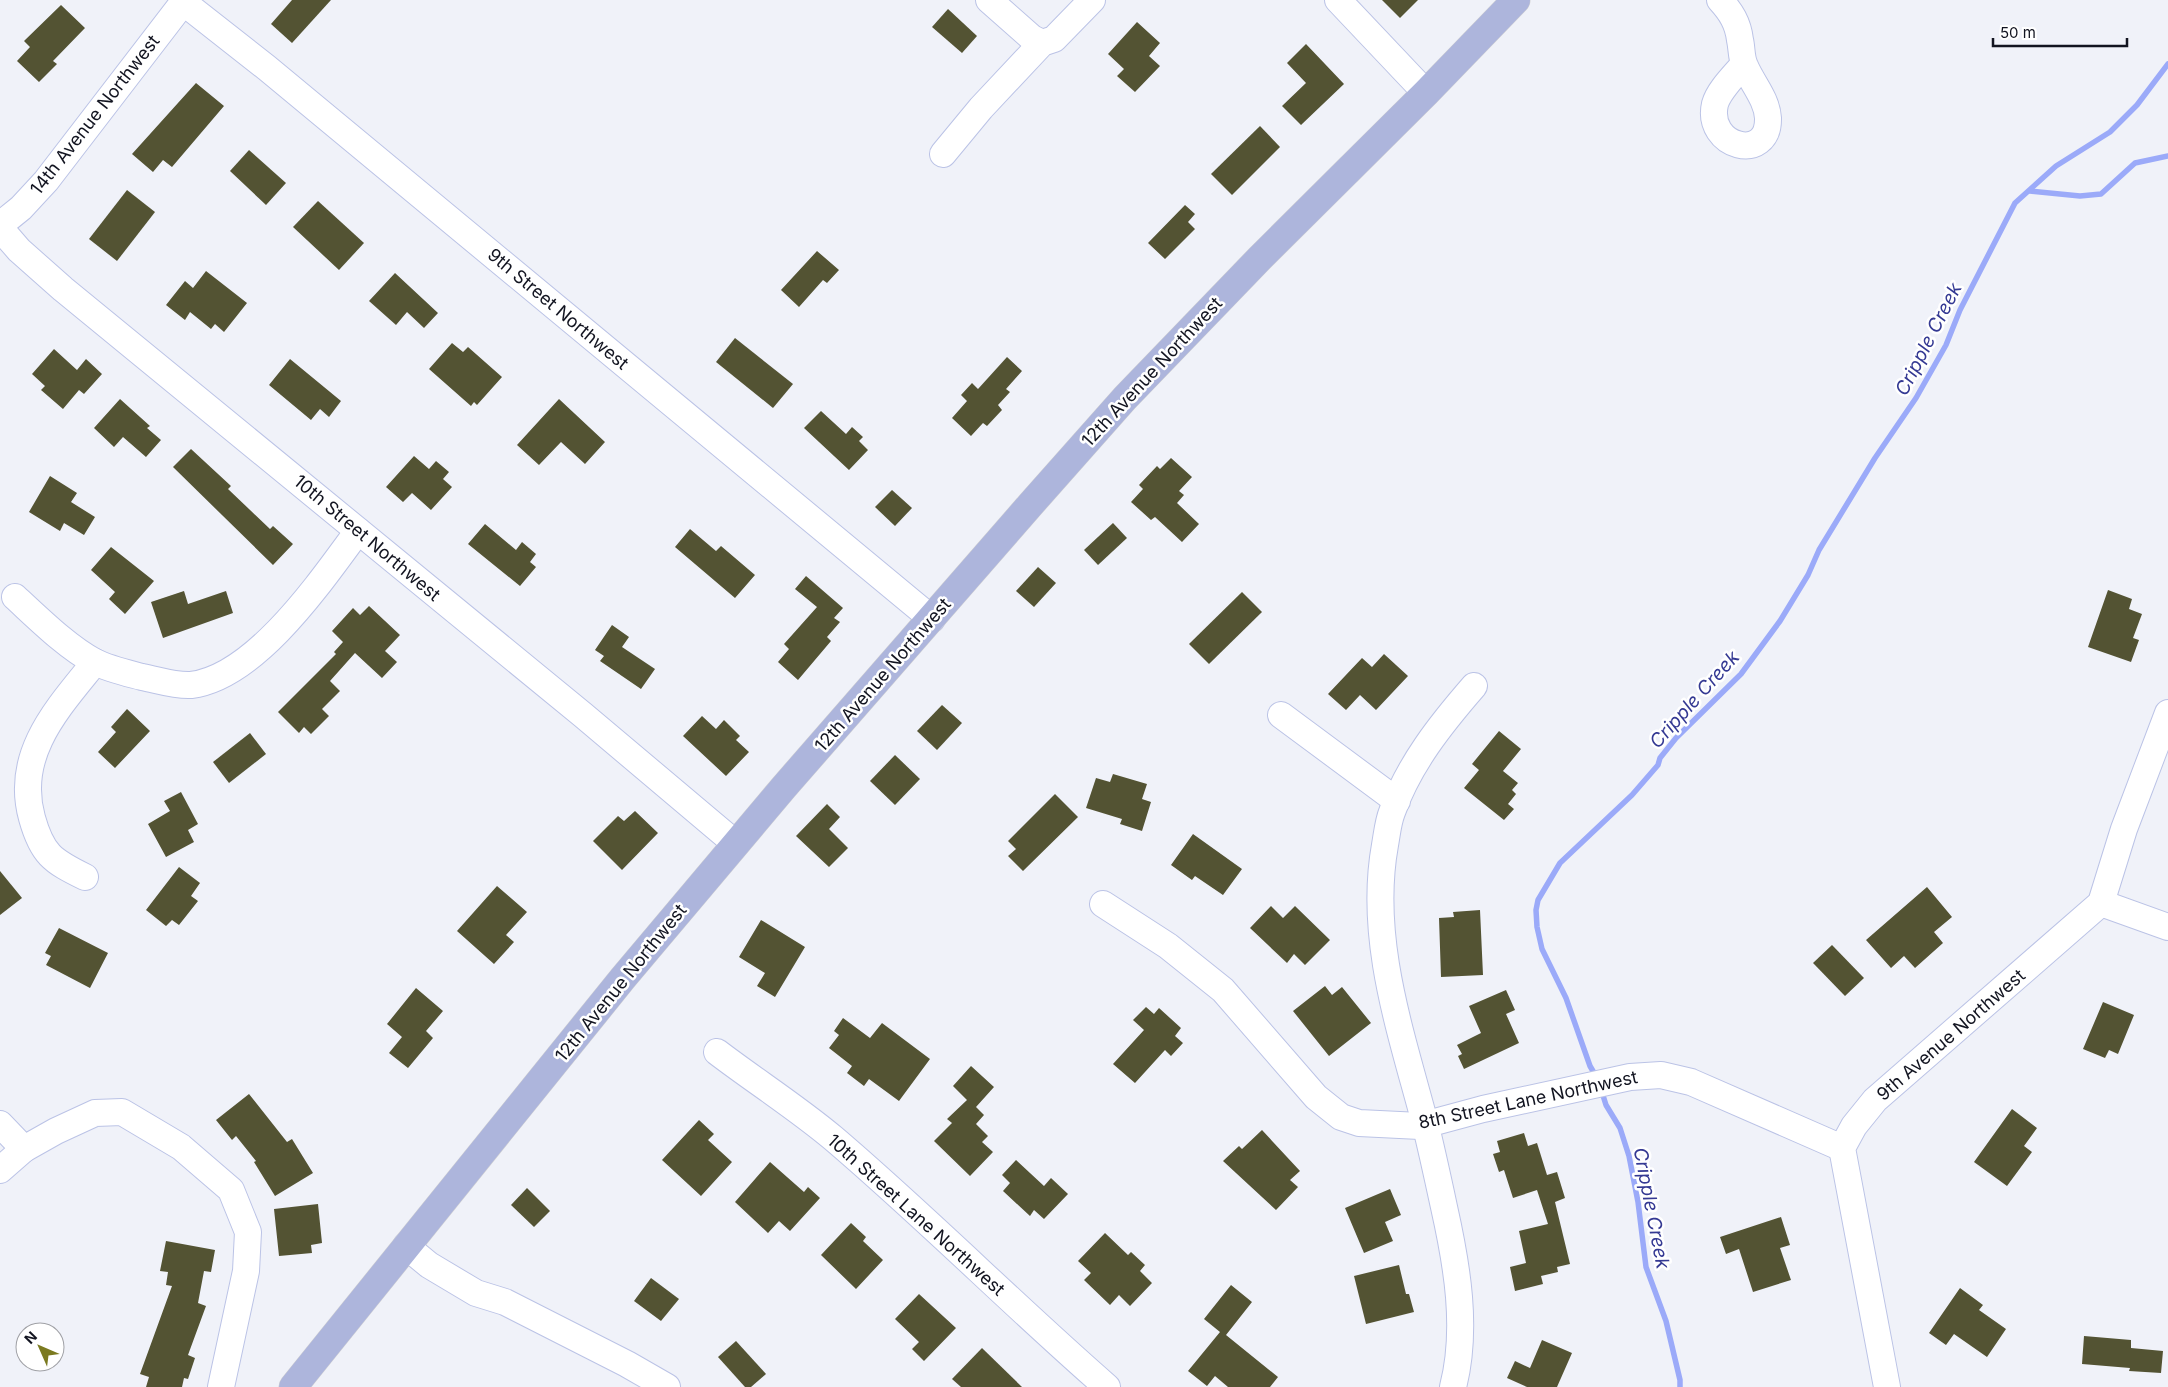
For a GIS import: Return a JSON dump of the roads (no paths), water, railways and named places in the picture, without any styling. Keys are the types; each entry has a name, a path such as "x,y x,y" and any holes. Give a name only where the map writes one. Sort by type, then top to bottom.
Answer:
{"main road":[{"name":"12th Avenue Northwest","path":"292,1387 623,978 736,844 1125,398 1260,258 1426,93 1516,0"}],"street":[{"path":"989,0 1032,38 1042,42"},
{"path":"943,154 981,108 1042,42 1054,39 1092,0"},
{"path":"1338,0 1426,93"},
{"name":"14th Avenue Northwest","path":"0,225 21,208 46,181 184,1"},
{"name":"9th Street Northwest","path":"184,1 932,619"},
{"path":"1731,5 1740,38 1744,64"},
{"name":"10th Street Northwest","path":"0,228 19,250 63,289 583,715 736,844"},
{"path":"15,597 54,631 96,662 172,684 190,685 216,679 247,661 274,635 326,574 358,531"},
{"path":"85,877 58,864 45,852 39,843 27,802 28,777 32,755 40,734 51,717 96,662"},
{"path":"1453,1387 1458,1342 1457,1275 1452,1241 1425,1125 1403,1044 1381,938 1381,868 1391,813 1396,801 1426,746 1474,686"},
{"path":"2168,714 2124,829 2101,903 2168,927"},
{"path":"1281,715 1396,801"},
{"name":"9th Avenue Northwest","path":"1842,1148 1854,1126 1875,1100 2101,903"},
{"name":"8th Street Lane Northwest","path":"1104,904 1168,946 1223,990 1316,1098 1330,1110 1359,1123 1425,1125 1483,1109 1630,1077 1661,1075 1691,1082 1842,1148"},
{"name":"10th Street Lane Northwest","path":"717,1052 845,1148 893,1190 1041,1330 1107,1387"},
{"path":"0,1170 24,1149 94,1113 122,1112 181,1147 230,1190 248,1232 246,1271 221,1387"},
{"path":"0,1124 24,1149"},
{"path":"1842,1148 1887,1387"},
{"path":"406,1246 429,1265 476,1293 505,1302 627,1364 667,1387"}],"waterway":[{"name":"Cripple Creek","path":"1597,1078 1590,1066 1566,998 1542,949 1537,927 1536,910 1538,900 1560,863 1632,795 1658,765 1660,758 1676,738 1741,674 1780,621 1808,575 1819,550 1875,458 1916,398 1946,345 1960,310 2015,203 2056,166 2110,132 2137,105 2168,64"},
{"name":"Cripple Creek","path":"2030,191 2080,196 2101,194 2135,163 2168,156"},
{"name":"Cripple Creek","path":"1601,1089 1606,1105 1620,1128 1629,1156 1638,1202 1646,1267 1666,1321 1680,1387"}]}
